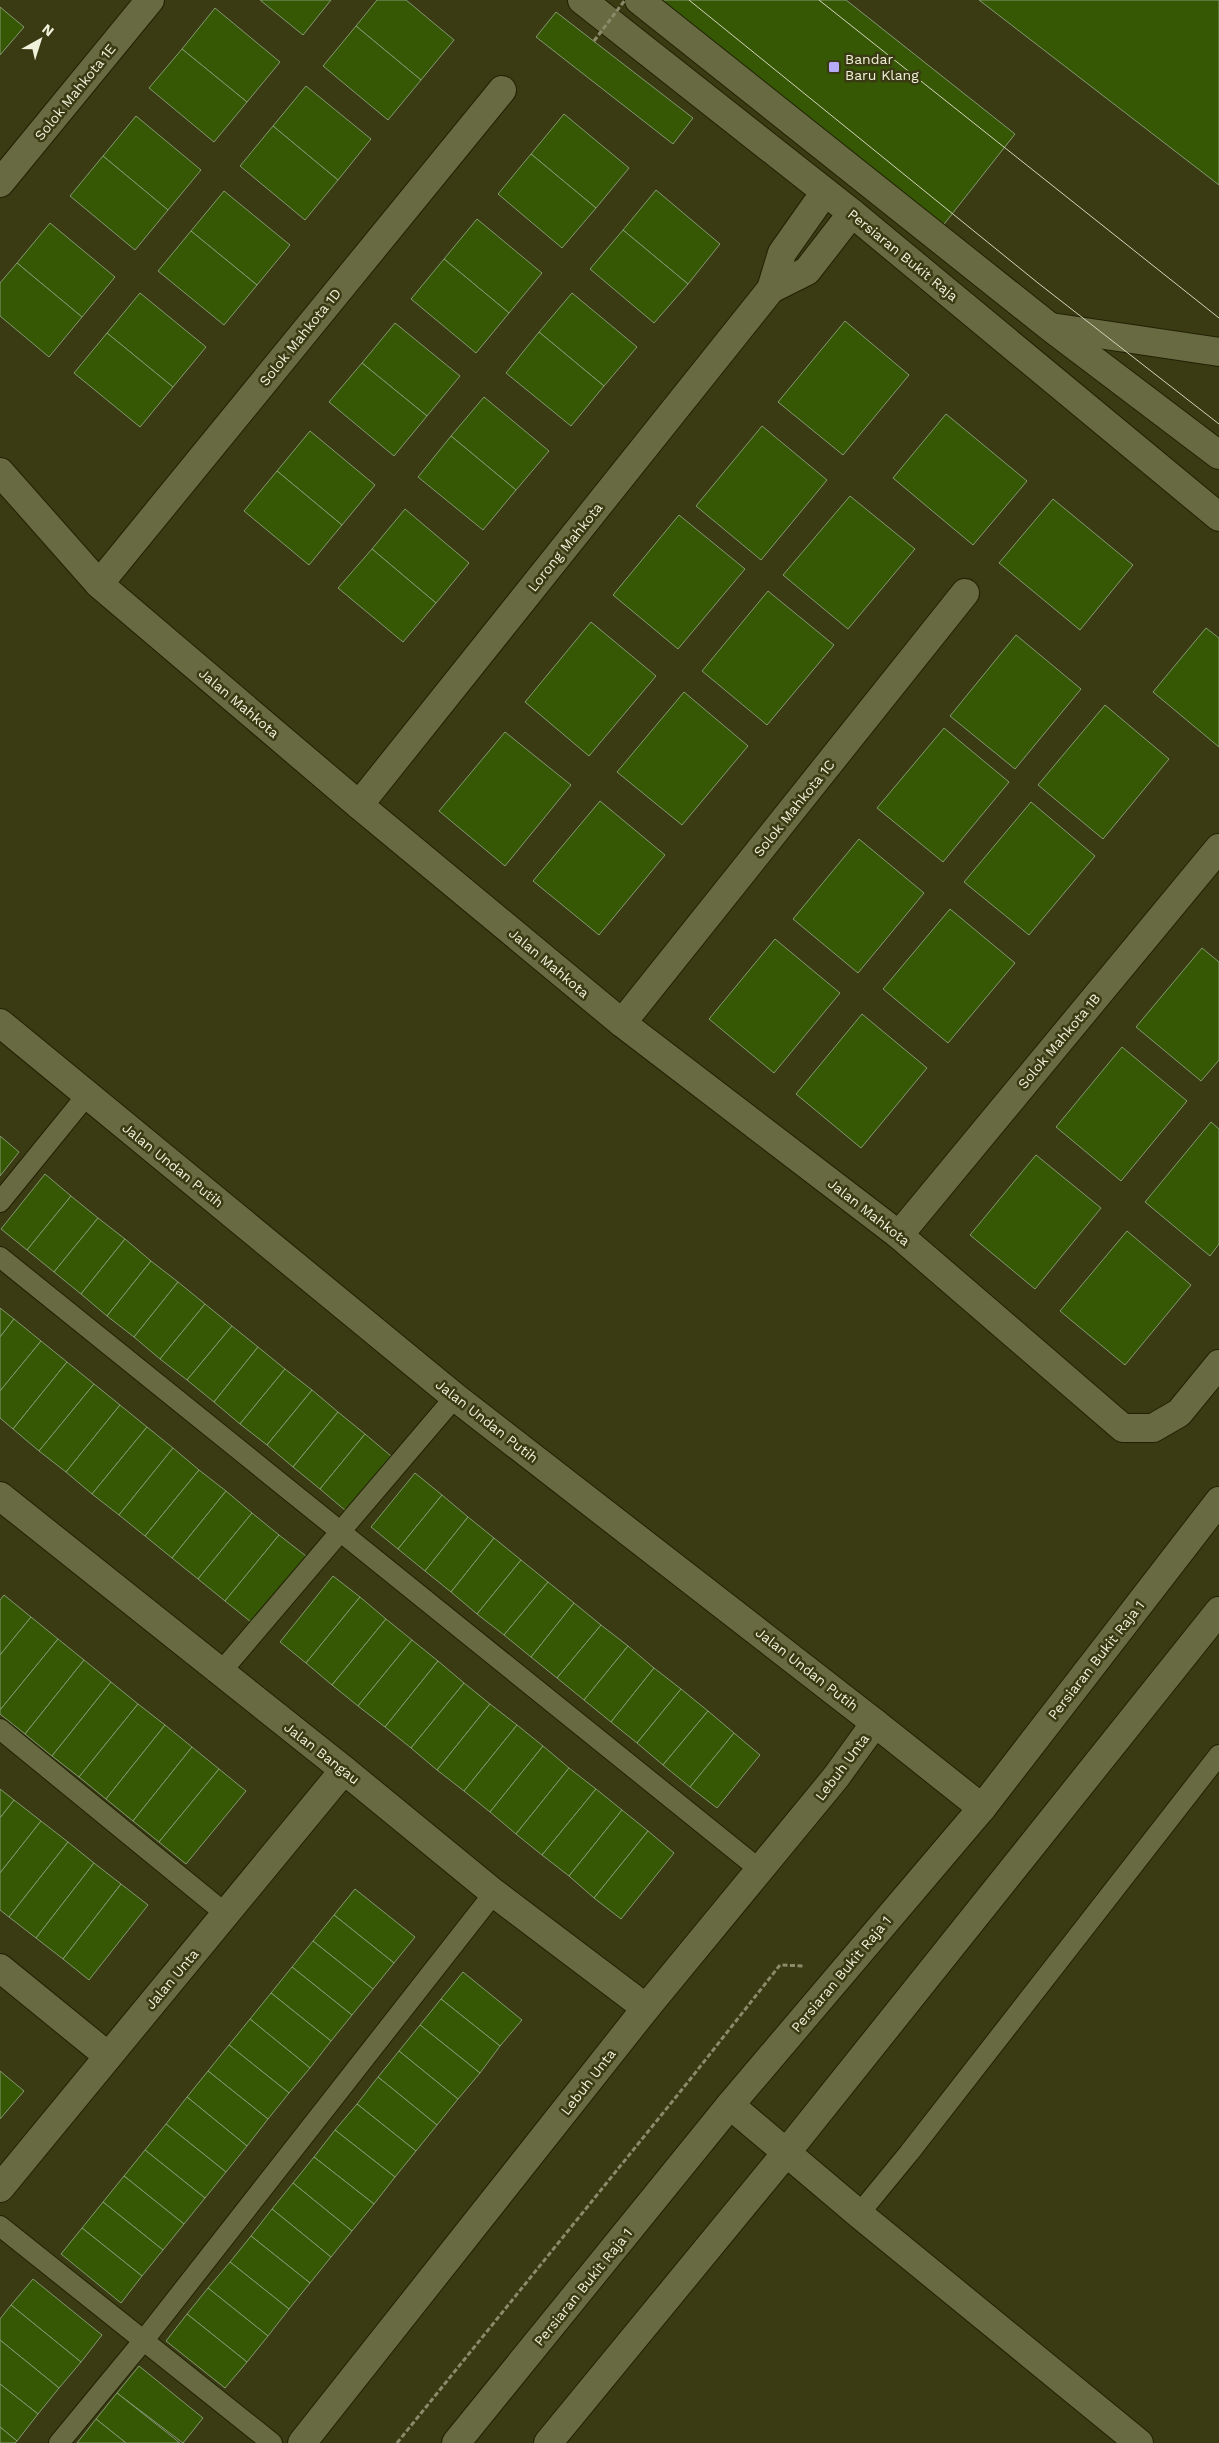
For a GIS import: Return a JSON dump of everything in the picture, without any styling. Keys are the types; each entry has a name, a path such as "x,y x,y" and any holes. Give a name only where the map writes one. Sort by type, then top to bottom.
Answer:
{"street":[{"name":"Solok Mahkota 1E","path":"0,183 150,0"},
{"name":"Persiaran Bukit Raja","path":"582,0 852,213 1219,517"},
{"path":"639,0 1050,327 1219,455"},
{"name":"Solok Mahkota 1D","path":"99,584 502,90"},
{"path":"771,289 782,253 825,192"},
{"path":"771,289 807,271 852,213"},
{"name":"Lorong Mahkota","path":"359,806 771,289"},
{"path":"1050,327 1219,352"},
{"name":"Jalan Mahkota","path":"0,472 99,584 359,806 622,1024 899,1235 1123,1428 1154,1428 1180,1413 1219,1364"},
{"name":"Solok Mahkota 1C","path":"622,1024 965,593"},
{"name":"Solok Mahkota 1B","path":"899,1235 1219,848"},
{"name":"Jalan Undan Putih","path":"0,1023 456,1397 875,1722 982,1808"},
{"name":"Persiaran Bukit Raja 1","path":"456,2443 730,2105 982,1808 1219,1501"},
{"name":"Jalan Bangau","path":"3,1504 344,1770 494,1893 646,2008"},
{"path":"548,2443 786,2153 1219,1611"},
{"name":"Lebuh Unta","path":"302,2443 646,2008 836,1776 875,1722"},
{"name":"Jalan Unta","path":"0,2188 344,1770"},
{"path":"0,1968 108,2056"},
{"path":"730,2105 859,2214 1139,2443"}],"lane":[{"path":"0,1202 87,1095"},
{"path":"0,1257 759,1869"},
{"path":"220,1673 456,1397"},
{"path":"0,1730 226,1914"},
{"path":"859,2214 910,2153 1219,1755"},
{"path":"59,2443 144,2340 494,1893"},
{"path":"0,2226 272,2443"}],"path":[{"path":"594,41 625,0"},
{"path":"397,2443 780,1966 846,1968"}],"building":[{"path":"260,0 331,0 303,35"},
{"path":"377,0 406,0 454,40 421,80 356,26"},
{"name":"Bandar Baru Klang","path":"653,0 846,0 1015,134 941,228"},
{"path":"979,0 1219,0 1219,185"},
{"path":"0,7 24,27 0,55"},
{"path":"215,8 280,62 247,102 182,49"},
{"path":"556,12 693,118 673,144 536,37"},
{"path":"356,26 421,80 388,120 323,66"},
{"path":"182,49 247,102 214,142 149,88"},
{"path":"306,86 371,139 338,180 273,126"},
{"path":"564,114 629,168 596,208 531,154"},
{"path":"136,116 201,170 168,210 103,156"},
{"path":"273,126 338,180 305,220 240,166"},
{"path":"531,154 596,208 562,248 498,194"},
{"path":"103,156 168,210 135,250 70,196"},
{"path":"656,190 720,244 688,284 623,230"},
{"path":"224,191 290,245 257,285 191,231"},
{"path":"477,219 542,273 509,313 444,259"},
{"path":"50,223 115,277 82,317 17,263"},
{"path":"623,230 688,284 654,323 590,269"},
{"path":"191,231 257,285 224,325 158,271"},
{"path":"444,259 509,313 476,353 411,299"},
{"path":"17,263 82,317 49,357 0,316 0,283"},
{"path":"140,293 206,347 173,387 107,333"},
{"path":"572,293 637,347 604,386 539,332"},
{"path":"845,321 909,375 843,455 778,402"},
{"path":"395,323 460,376 427,416 362,363"},
{"path":"539,332 604,386 571,426 506,373"},
{"path":"107,333 173,387 140,427 74,373"},
{"path":"362,363 427,416 394,456 329,402"},
{"path":"484,397 549,451 516,490 451,436"},
{"path":"946,414 1027,481 973,545 893,478"},
{"path":"762,426 827,480 761,560 696,506"},
{"path":"310,431 375,485 342,525 277,471"},
{"path":"451,436 516,490 483,530 418,477"},
{"path":"277,471 342,525 309,565 244,511"},
{"path":"850,496 915,549 848,629 783,575"},
{"path":"1053,499 1133,565 1080,630 999,563"},
{"path":"405,509 469,563 436,603 372,549"},
{"path":"679,515 745,569 678,649 613,595"},
{"path":"372,549 436,603 403,642 338,588"},
{"path":"768,591 834,645 767,725 702,671"},
{"path":"591,622 656,676 589,756 525,702"},
{"path":"1206,628 1219,638 1219,747 1153,692"},
{"path":"1016,635 1081,689 1015,769 950,716"},
{"path":"684,692 748,746 682,825 617,772"},
{"path":"1105,705 1169,759 1103,839 1038,785"},
{"path":"944,728 1009,782 943,862 877,808"},
{"path":"505,732 571,785 505,866 439,811"},
{"path":"600,801 665,855 599,935 533,881"},
{"path":"1031,802 1095,856 1029,935 964,882"},
{"path":"859,839 924,893 858,973 793,919"},
{"path":"950,909 1015,963 948,1043 883,989"},
{"path":"775,939 840,993 774,1073 709,1019"},
{"path":"1202,948 1219,962 1219,1060 1201,1081 1136,1027"},
{"path":"862,1014 927,1068 861,1148 796,1094"},
{"path":"1122,1047 1187,1101 1121,1181 1056,1127"},
{"path":"1211,1122 1219,1129 1219,1244 1210,1256 1145,1202"},
{"path":"0,1136 19,1152 0,1176"},
{"path":"1036,1155 1101,1208 1035,1289 970,1235"},
{"path":"45,1174 71,1196 27,1250 1,1229"},
{"path":"71,1196 98,1218 54,1272 27,1250"},
{"path":"98,1218 125,1239 81,1294 54,1272"},
{"path":"1127,1231 1191,1285 1125,1365 1060,1311"},
{"path":"125,1239 151,1261 107,1316 81,1294"},
{"path":"151,1261 178,1282 134,1337 107,1316"},
{"path":"178,1282 205,1304 160,1359 134,1337"},
{"path":"205,1304 232,1326 187,1380 160,1359"},
{"path":"0,1308 14,1319 0,1337"},
{"path":"14,1319 41,1341 0,1391 0,1337"},
{"path":"232,1326 258,1347 214,1402 187,1380"},
{"path":"41,1341 67,1362 13,1429 0,1418 0,1391"},
{"path":"258,1347 285,1369 240,1424 214,1402"},
{"path":"67,1362 94,1384 39,1451 13,1429"},
{"path":"285,1369 312,1390 267,1445 240,1424"},
{"path":"94,1384 120,1405 66,1472 39,1451"},
{"path":"312,1390 338,1412 293,1467 267,1445"},
{"path":"120,1405 147,1427 92,1494 66,1472"},
{"path":"338,1412 365,1434 320,1489 293,1467"},
{"path":"147,1427 173,1448 119,1515 92,1494"},
{"path":"365,1434 391,1456 346,1511 320,1489"},
{"path":"173,1448 199,1470 145,1536 119,1515"},
{"path":"199,1470 226,1491 172,1558 145,1536"},
{"path":"415,1473 442,1495 398,1549 371,1527"},
{"path":"226,1491 252,1513 198,1579 172,1558"},
{"path":"442,1495 468,1517 425,1571 398,1549"},
{"path":"252,1513 279,1535 225,1601 198,1579"},
{"path":"468,1517 494,1538 451,1592 425,1571"},
{"path":"279,1535 306,1556 251,1622 225,1601"},
{"path":"494,1538 521,1560 477,1614 451,1592"},
{"path":"521,1560 548,1582 504,1635 477,1614"},
{"path":"333,1576 360,1597 306,1663 280,1642"},
{"path":"548,1582 574,1603 531,1657 504,1635"},
{"path":"4,1595 31,1617 0,1655 0,1600"},
{"path":"360,1597 386,1619 332,1685 306,1663"},
{"path":"574,1603 601,1625 557,1678 531,1657"},
{"path":"31,1617 58,1639 0,1710 0,1655"},
{"path":"386,1619 412,1640 358,1706 332,1685"},
{"path":"601,1625 628,1646 584,1700 557,1678"},
{"path":"58,1639 84,1660 25,1734 0,1714 0,1710"},
{"path":"412,1640 438,1661 385,1727 358,1706"},
{"path":"628,1646 654,1668 611,1722 584,1700"},
{"path":"84,1660 111,1682 52,1756 25,1734"},
{"path":"438,1661 464,1683 411,1748 385,1727"},
{"path":"654,1668 681,1689 637,1743 611,1722"},
{"path":"111,1682 138,1704 79,1777 52,1756"},
{"path":"464,1683 490,1704 437,1770 411,1748"},
{"path":"681,1689 708,1711 663,1765 637,1743"},
{"path":"138,1704 165,1725 106,1799 79,1777"},
{"path":"490,1704 517,1725 464,1791 437,1770"},
{"path":"708,1711 734,1733 690,1787 663,1765"},
{"path":"165,1725 192,1747 133,1821 106,1799"},
{"path":"517,1725 543,1746 490,1812 464,1791"},
{"path":"734,1733 760,1755 717,1808 690,1787"},
{"path":"543,1746 569,1768 516,1834 490,1812"},
{"path":"192,1747 219,1769 159,1842 133,1821"},
{"path":"569,1768 596,1789 542,1855 516,1834"},
{"path":"219,1769 246,1791 186,1864 159,1842"},
{"path":"0,1789 14,1800 0,1818"},
{"path":"596,1789 622,1810 569,1876 542,1855"},
{"path":"14,1800 41,1821 0,1873 0,1818"},
{"path":"622,1810 648,1831 594,1898 569,1876"},
{"path":"41,1821 68,1842 9,1917 0,1910 0,1873"},
{"path":"648,1831 674,1853 621,1919 594,1898"},
{"path":"68,1842 94,1863 36,1938 9,1917"},
{"path":"94,1863 121,1884 63,1959 36,1938"},
{"path":"121,1884 148,1905 89,1980 63,1959"},
{"path":"355,1889 415,1937 394,1963 334,1915"},
{"path":"334,1915 394,1963 373,1989 313,1941"},
{"path":"313,1941 373,1989 352,2015 292,1967"},
{"path":"292,1967 352,2015 331,2041 271,1993"},
{"path":"463,1972 522,2020 500,2046 441,1999"},
{"path":"271,1993 331,2041 310,2068 250,2019"},
{"path":"441,1999 500,2046 480,2073 420,2025"},
{"path":"250,2019 310,2068 289,2093 229,2045"},
{"path":"420,2025 480,2073 458,2099 399,2051"},
{"path":"229,2045 289,2093 268,2119 208,2071"},
{"path":"399,2051 458,2099 437,2125 378,2077"},
{"path":"0,2071 24,2091 0,2119"},
{"path":"208,2071 268,2119 247,2146 187,2097"},
{"path":"378,2077 437,2125 416,2151 357,2104"},
{"path":"187,2097 247,2146 226,2172 166,2124"},
{"path":"357,2104 416,2151 395,2177 335,2130"},
{"path":"166,2124 226,2172 205,2198 145,2150"},
{"path":"335,2130 395,2177 374,2204 314,2157"},
{"path":"145,2150 205,2198 184,2224 124,2176"},
{"path":"314,2157 374,2204 352,2231 293,2183"},
{"path":"124,2176 184,2224 163,2250 103,2202"},
{"path":"293,2183 352,2231 331,2257 272,2209"},
{"path":"103,2202 163,2250 142,2276 82,2228"},
{"path":"272,2209 331,2257 310,2283 251,2236"},
{"path":"82,2228 142,2276 121,2303 61,2254"},
{"path":"251,2236 310,2283 289,2309 230,2262"},
{"path":"230,2262 289,2309 268,2336 208,2288"},
{"path":"33,2279 102,2335 81,2362 11,2305"},
{"path":"208,2288 268,2336 247,2362 187,2314"},
{"path":"11,2305 81,2362 59,2388 0,2340 0,2319"},
{"path":"187,2314 247,2362 225,2388 166,2341"},
{"path":"0,2340 59,2388 38,2414 0,2384"},
{"path":"139,2366 203,2418 183,2443 117,2393"},
{"path":"0,2384 38,2414 17,2441 0,2427"},
{"path":"117,2393 180,2443 126,2443 96,2419"},
{"path":"96,2419 126,2443 77,2443"},
{"path":"0,2427 17,2441 15,2443 0,2443"}],"tram line":[{"path":"689,0 1038,283 1219,424"},
{"path":"819,0 1219,318"}],"place":[{"name":"Bandar Baru Klang","path":"834,67"}]}
